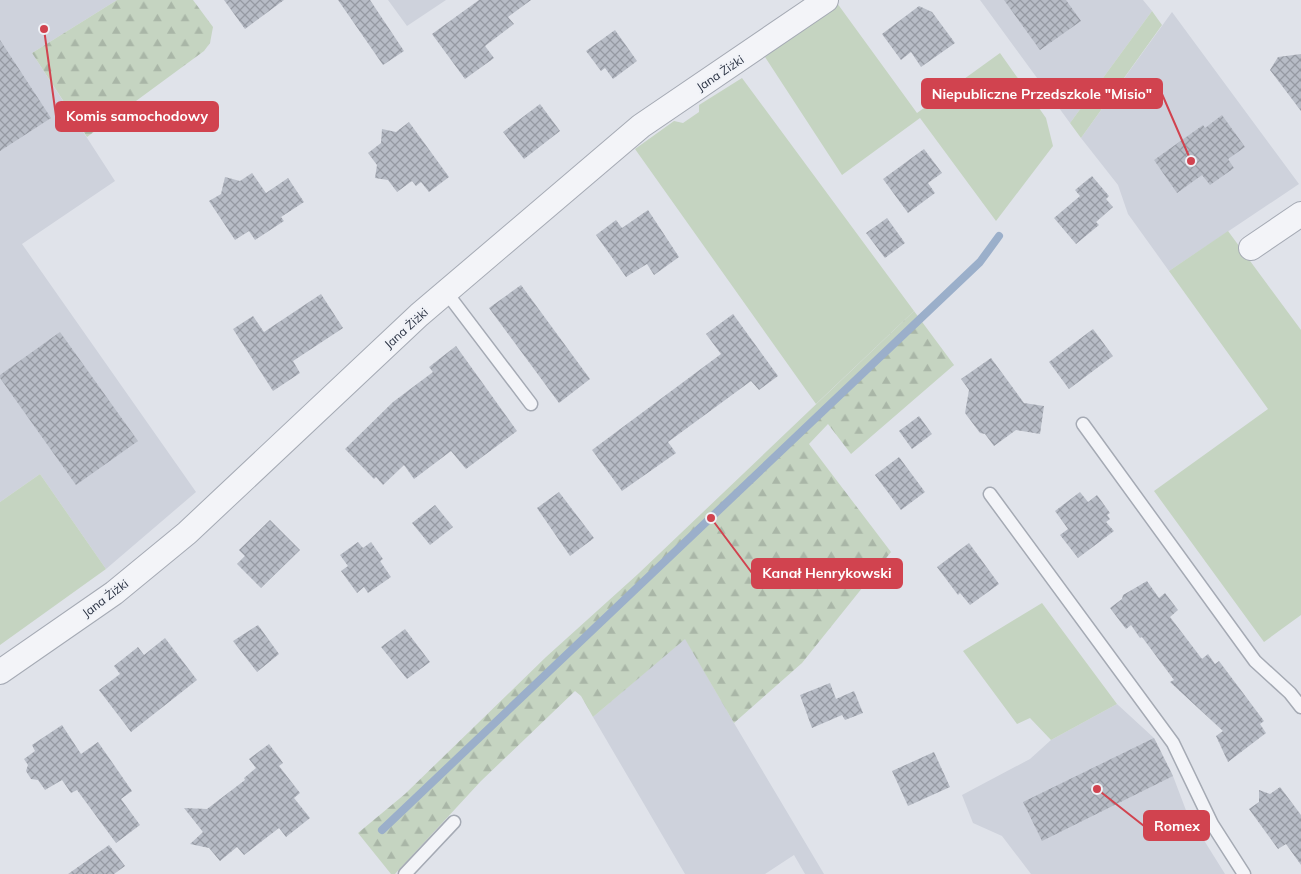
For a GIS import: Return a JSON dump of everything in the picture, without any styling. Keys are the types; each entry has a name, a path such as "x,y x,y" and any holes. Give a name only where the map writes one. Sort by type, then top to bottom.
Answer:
{"street":[{"name":"Jana Żiżki","path":"0,672 114,593 186,533 446,292 641,126 826,0"},
{"path":"1251,248 1301,214"}],"lane":[{"path":"446,292 531,404"},
{"path":"1083,424 1256,661 1290,693 1301,707"},
{"path":"990,494 1173,743 1212,824 1244,874"},
{"path":"405,874 454,822"}],"shaded area":[{"path":"0,0 117,0 32,53 115,181 22,244 196,492 106,569 40,474 0,502"},
{"path":"388,0 446,0 407,26"},
{"path":"980,0 1143,0 1152,11 1070,123"},
{"path":"1172,12 1299,184 1169,271 1128,214 1118,185 1081,138"},
{"path":"685,638 824,874 805,874 794,855 765,874 685,874 593,717"},
{"path":"1117,704 1154,738 1173,776 1187,813 1225,874 1031,874 1002,836 973,823 962,795 1030,759 1051,740"}],"green space":[{"path":"117,0 193,0 213,27 210,43 204,51 87,137 32,53"},
{"path":"837,3 917,113 1000,53 1046,118 1053,146 996,221 920,118 842,175 765,57"},
{"path":"1152,11 1162,25 1081,138 1070,123"},
{"path":"742,78 914,311 816,404 635,149 674,121 683,123 699,112 699,105"},
{"path":"1228,231 1301,330 1301,615 1264,642 1154,491 1268,409 1169,271"},
{"path":"914,311 954,365 851,454 828,424 809,444 891,552 802,663 734,723 685,639 593,717 581,696 575,691 481,781 395,874 391,874 358,833 405,794 546,657 638,574"},
{"path":"40,474 106,569 0,645 0,502"},
{"path":"1042,603 1117,704 1051,740 1030,718 1017,724 963,651"}],"building":[{"path":"224,0 284,0 245,29"},
{"path":"338,0 370,0 404,51 383,65"},
{"path":"479,0 531,0 508,17 514,24 485,46 494,58 465,79 432,34"},
{"path":"1004,0 1066,0 1081,21 1040,50"},
{"path":"919,6 932,12 955,43 921,67 911,52 901,60 882,34"},
{"path":"615,30 637,61 613,79 605,68 601,71 586,51"},
{"path":"0,40 51,118 0,151"},
{"path":"1301,54 1301,111 1270,70 1278,57"},
{"path":"540,104 560,131 524,159 503,132"},
{"path":"1222,115 1245,147 1228,159 1234,168 1210,185 1202,175 1177,193 1154,160 1203,125 1205,128"},
{"path":"409,122 449,177 429,192 421,182 416,186 412,181 397,192 388,180 375,178 377,165 368,153 381,143 382,129 396,132"},
{"path":"924,149 942,173 928,183 935,193 908,213 883,179"},
{"path":"252,173 266,193 288,178 304,202 281,217 284,221 255,240 249,231 235,240 209,201 221,194 225,177 240,181"},
{"path":"1092,176 1109,196 1106,199 1113,207 1096,222 1099,225 1076,244 1054,218 1080,196 1075,190"},
{"path":"648,210 679,257 654,275 647,264 626,277 596,235 616,220 622,228"},
{"path":"887,218 905,243 885,258 866,233"},
{"path":"521,285 590,379 559,403 489,308"},
{"path":"321,294 343,328 293,361 300,373 273,391 233,329 253,316 264,332"},
{"path":"733,314 778,376 759,390 751,381 668,442 676,453 622,491 592,450 721,354 706,334"},
{"path":"1093,329 1113,356 1069,389 1049,362"},
{"path":"60,332 138,441 76,485 0,378 0,375"},
{"path":"456,346 517,431 466,469 451,451 414,479 404,465 383,485 376,477 374,479 345,449 393,402 433,372 429,367"},
{"path":"991,358 1024,403 1044,406 1040,434 1016,430 994,446 985,434 980,433 965,413 969,390 961,379"},
{"path":"919,416 932,434 912,449 899,431"},
{"path":"899,457 925,492 901,510 875,475"},
{"path":"559,492 594,538 570,556 537,508"},
{"path":"1080,492 1088,502 1097,495 1110,513 1107,515 1110,519 1106,522 1114,531 1078,558 1060,535 1068,529 1055,511"},
{"path":"435,505 453,527 430,545 412,523"},
{"path":"270,520 300,550 261,588 237,564 245,556 239,550"},
{"path":"358,542 363,548 371,542 383,559 380,561 391,577 368,593 364,587 357,593 341,571 348,566 340,555"},
{"path":"969,543 999,584 970,605 960,593 958,595 937,567"},
{"path":"1147,581 1159,598 1165,593 1178,610 1170,617 1202,659 1208,654 1215,664 1219,661 1264,721 1260,724 1266,733 1228,762 1216,736 1223,731 1170,682 1174,680 1142,637 1140,638 1131,625 1126,629 1110,608 1122,599 1123,595"},
{"path":"258,625 279,654 257,672 233,641"},
{"path":"405,629 430,662 407,679 381,647"},
{"path":"165,638 197,680 131,732 99,690 120,674 114,666 138,647 144,655"},
{"path":"830,683 836,699 854,691 863,713 845,720 842,715 812,728 800,695"},
{"path":"62,725 81,754 98,742 132,791 121,799 140,825 116,843 77,790 71,793 62,780 45,790 38,780 31,779 26,771 28,765 24,759 35,751 32,745"},
{"path":"1154,738 1173,776 1042,841 1023,802"},
{"path":"269,744 283,763 279,766 300,793 294,798 310,818 286,837 279,828 244,855 237,847 220,861 209,848 190,844 203,832 184,808 207,809 245,780 244,778 256,768 249,759"},
{"path":"934,752 950,787 908,806 892,771"},
{"path":"1280,787 1301,815 1301,865 1286,844 1278,849 1249,809 1259,802 1259,790 1270,794"},
{"path":"109,845 125,866 114,874 68,874"}],"waterway":[{"path":"382,830 980,262 999,236"}],"place":[{"name":"Komis samochodowy","path":"44,29"},
{"name":"Niepubliczne Przedszkole \"Misio\"","path":"1191,161"},
{"name":"Kanał Henrykowski","path":"711,518"},
{"name":"Romex","path":"1097,789"}]}
